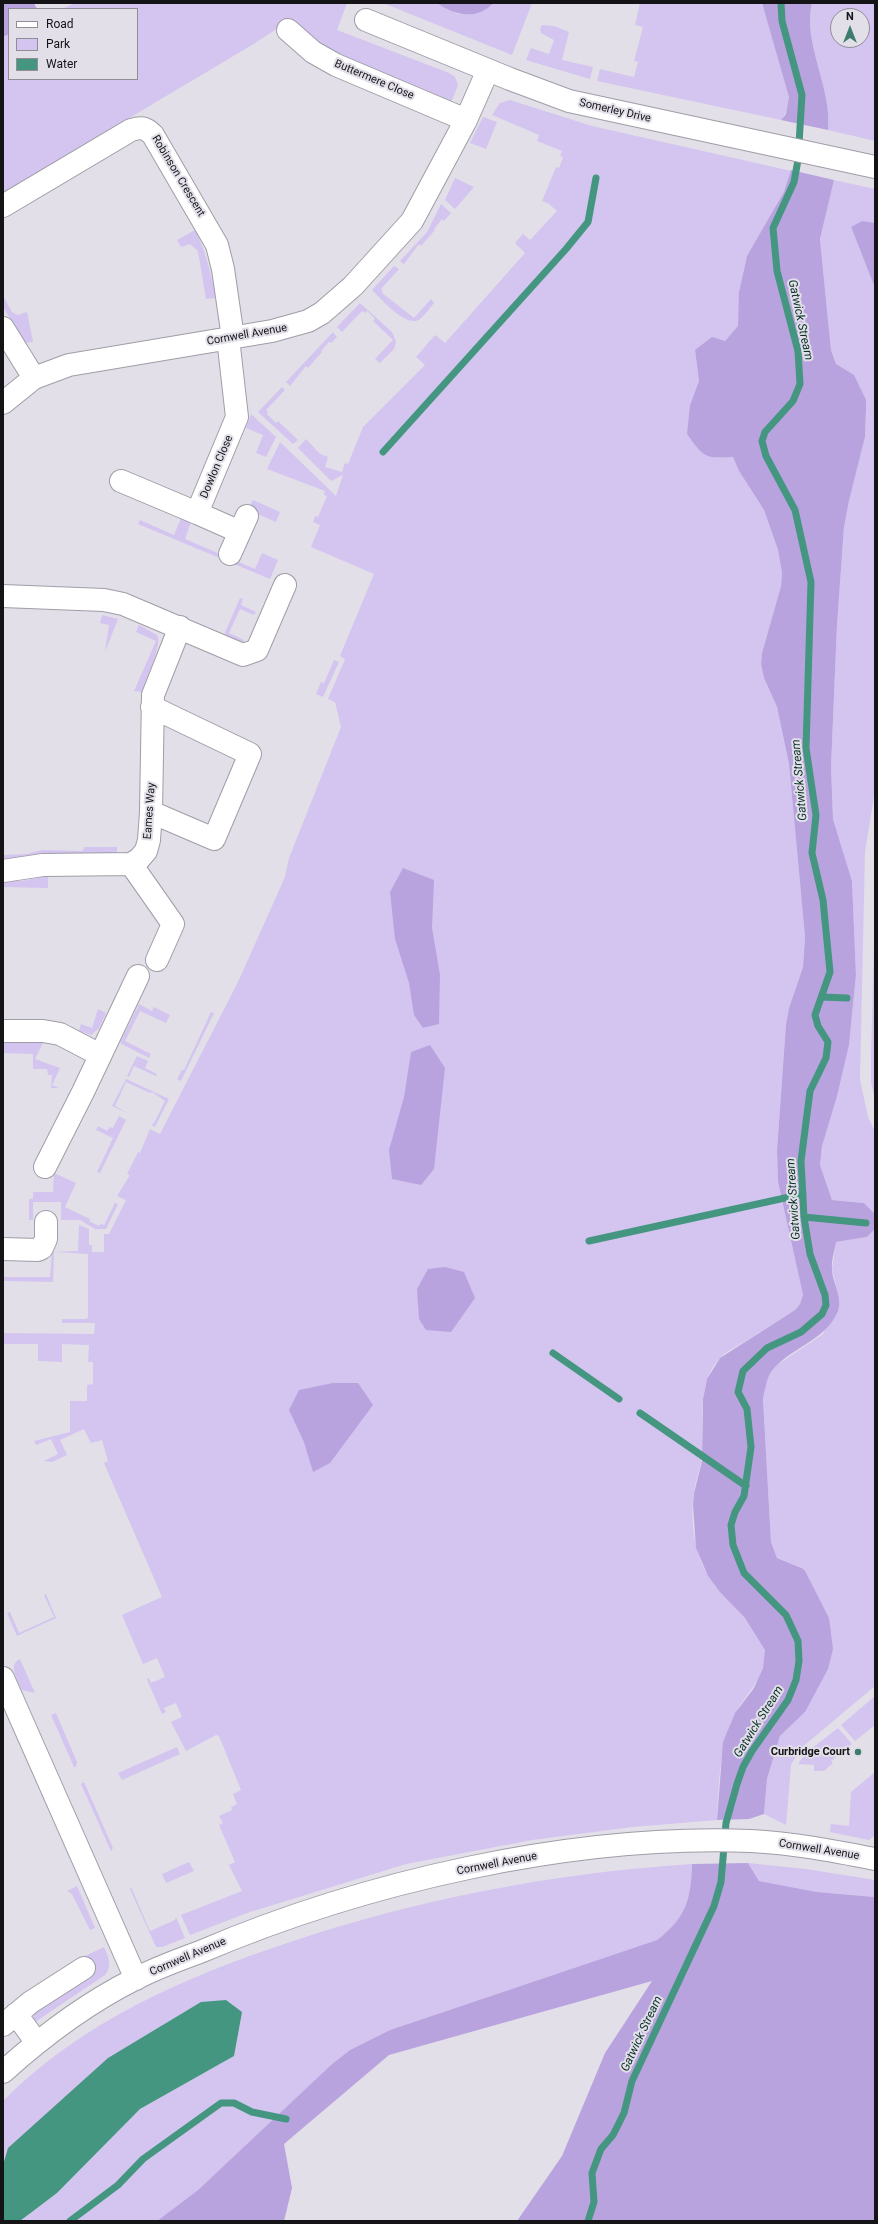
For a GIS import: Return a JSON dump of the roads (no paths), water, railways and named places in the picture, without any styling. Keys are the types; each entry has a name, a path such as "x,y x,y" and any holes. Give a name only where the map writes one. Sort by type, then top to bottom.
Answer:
{"street":[{"name":"Somerley Drive","path":"366,20 488,70 569,101 875,167"},
{"name":"Buttermere Close","path":"288,30 313,52 336,65 466,120"},
{"name":"Cornwell Avenue","path":"3,403 34,378 69,365 272,331 308,321 322,313 353,286 412,222 466,120 488,70"},
{"name":"Robinson Crescent","path":"3,206 131,130 140,127 147,129 153,135 217,245 223,269 231,338"},
{"path":"3,328 34,378"},
{"name":"Dowlon Close","path":"197,513 237,417 231,338"},
{"path":"121,481 197,513 243,524 230,554"},
{"path":"3,596 104,600 135,608 243,655 251,654 257,650 285,585"},
{"name":"Eames Way","path":"131,864 139,859 146,851 150,834 152,812 153,695 160,674 180,627"},
{"path":"152,707 250,754 214,839 152,812"},
{"path":"3,871 43,865 131,864 173,924 157,960"},
{"path":"45,1167 138,976"},
{"path":"3,1031 52,1032 64,1036 100,1055"},
{"path":"3,1249 38,1250 42,1248 46,1239 46,1222"},
{"name":"Cornwell Avenue","path":"3,1678 136,1979"},
{"name":"Cornwell Avenue","path":"3,2072 37,2043 69,2019 136,1979 271,1924 346,1900 414,1881 475,1868 565,1852 689,1841 750,1841 786,1844 875,1859"},
{"path":"37,2043 10,2020 53,1987 84,1968"}],"water":[{"path":"226,2000 242,2012 234,2056 140,2109 57,2193 20,2221 3,2221 3,2165 8,2148 108,2058 201,2002"}],"waterway":[{"name":"Gatwick Stream","path":"588,2221 594,2202 592,2173 601,2149 613,2135 624,2113 632,2081 714,1906 721,1882 726,1823 743,1767 752,1751 788,1700 796,1680 799,1661 798,1641 786,1615 744,1573 733,1545 731,1525 735,1512 744,1496 751,1447 747,1409 738,1392 743,1371 767,1348 801,1332 822,1314 826,1305 825,1295 810,1254 804,1217 801,1161 810,1091 826,1058 828,1042 818,1026 815,1015 830,972 823,900 812,853 816,815 806,748 811,582 795,510 766,456 762,441 765,432 793,401 800,384 798,351 777,271 773,228 794,182 798,160 802,95 782,21 781,3"},
{"path":"383,452 566,249 588,222 596,178"},
{"path":"822,997 847,998"},
{"path":"589,1241 803,1194"},
{"path":"804,1217 866,1223"},
{"path":"553,1353 619,1399"},
{"path":"640,1413 746,1486"},
{"path":"70,2221 118,2185 143,2159 221,2103 234,2103 252,2112 286,2119"}],"place":[{"name":"Curbridge Court","path":"858,1752"}]}
